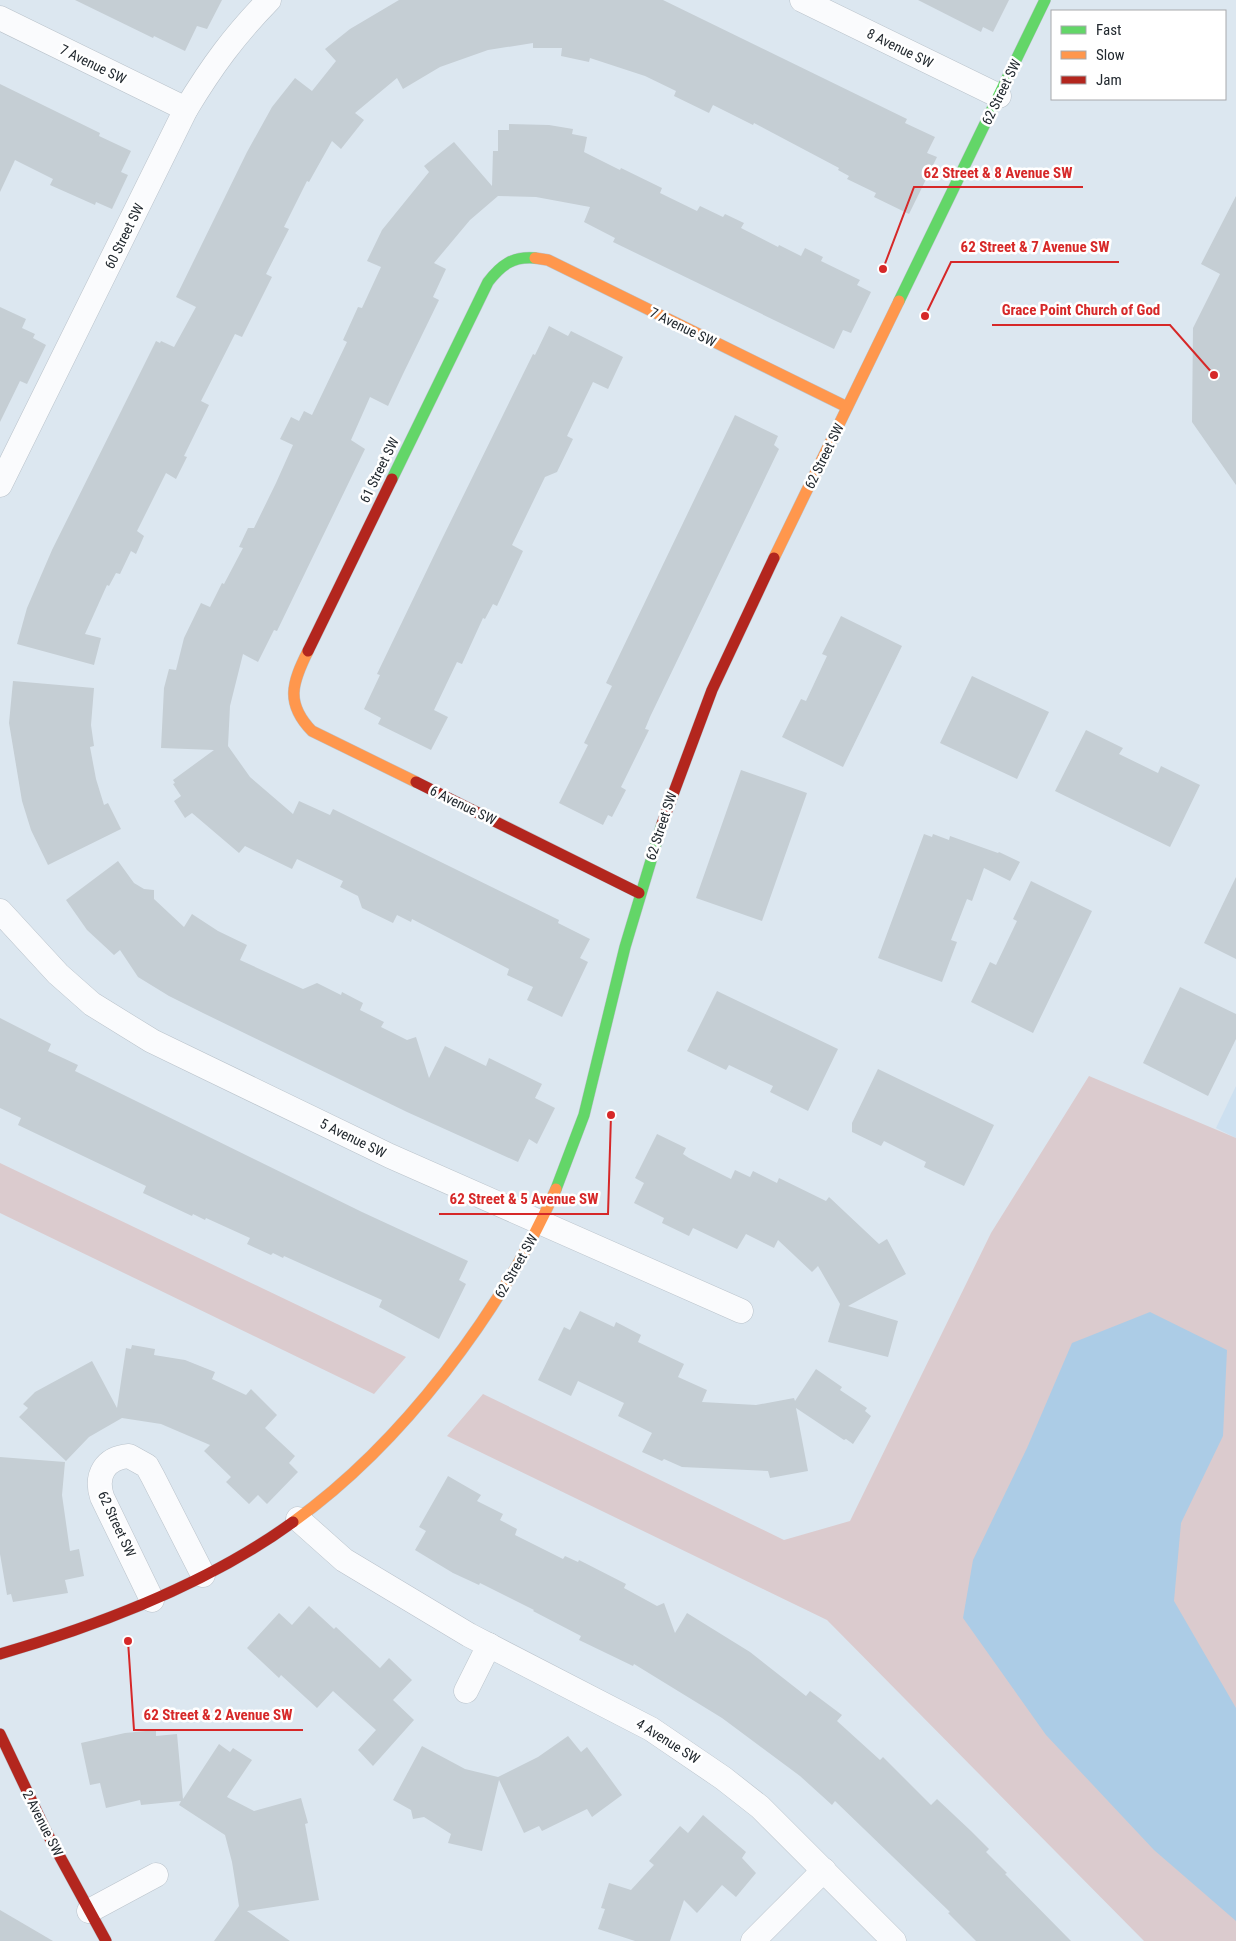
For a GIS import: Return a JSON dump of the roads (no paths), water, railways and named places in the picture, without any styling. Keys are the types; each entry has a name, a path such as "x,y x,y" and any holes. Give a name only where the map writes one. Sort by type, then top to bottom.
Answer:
{"street":[{"name":"60 Street SW","path":"3,470 186,109 212,65 235,36 269,0"},
{"name":"8 Avenue SW","path":"802,0 999,96"},
{"name":"62 Street SW","path":"0,1654 70,1632 152,1600 246,1552 298,1519 362,1463 426,1396 459,1356 513,1275 540,1224 576,1140 594,1079 639,893 689,743 708,698 847,407 1045,0"},
{"name":"7 Avenue SW","path":"0,18 186,109"},
{"name":"7 Avenue SW","path":"516,257 531,256 548,260 847,407"},
{"name":"61 Street SW","path":"296,709 292,696 292,683 302,662 488,282 498,269 516,257"},
{"name":"6 Avenue SW","path":"296,709 303,723 312,731 639,893"},
{"name":"5 Avenue SW","path":"0,911 58,974 92,1004 152,1041 390,1156 741,1312"},
{"name":"62 Street SW","path":"152,1600 102,1497 99,1479 103,1469 110,1462 129,1456 147,1466 203,1575"},
{"name":"4 Avenue SW","path":"298,1519 344,1560 489,1646 614,1708 689,1754 760,1807 894,1941"},
{"path":"466,1691 489,1646"},
{"name":"2 Avenue SW","path":"0,1734 48,1833 106,1941"},
{"path":"753,1941 824,1870"},
{"path":"89,1911 156,1875"}],"place":[{"name":"62 Street & 8 Avenue SW","path":"883,269"},
{"name":"62 Street & 7 Avenue SW","path":"925,316"},
{"name":"Grace Point Church of God","path":"1214,375"},
{"name":"62 Street & 5 Avenue SW","path":"611,1115"},
{"name":"62 Street & 2 Avenue SW","path":"128,1641"}]}
